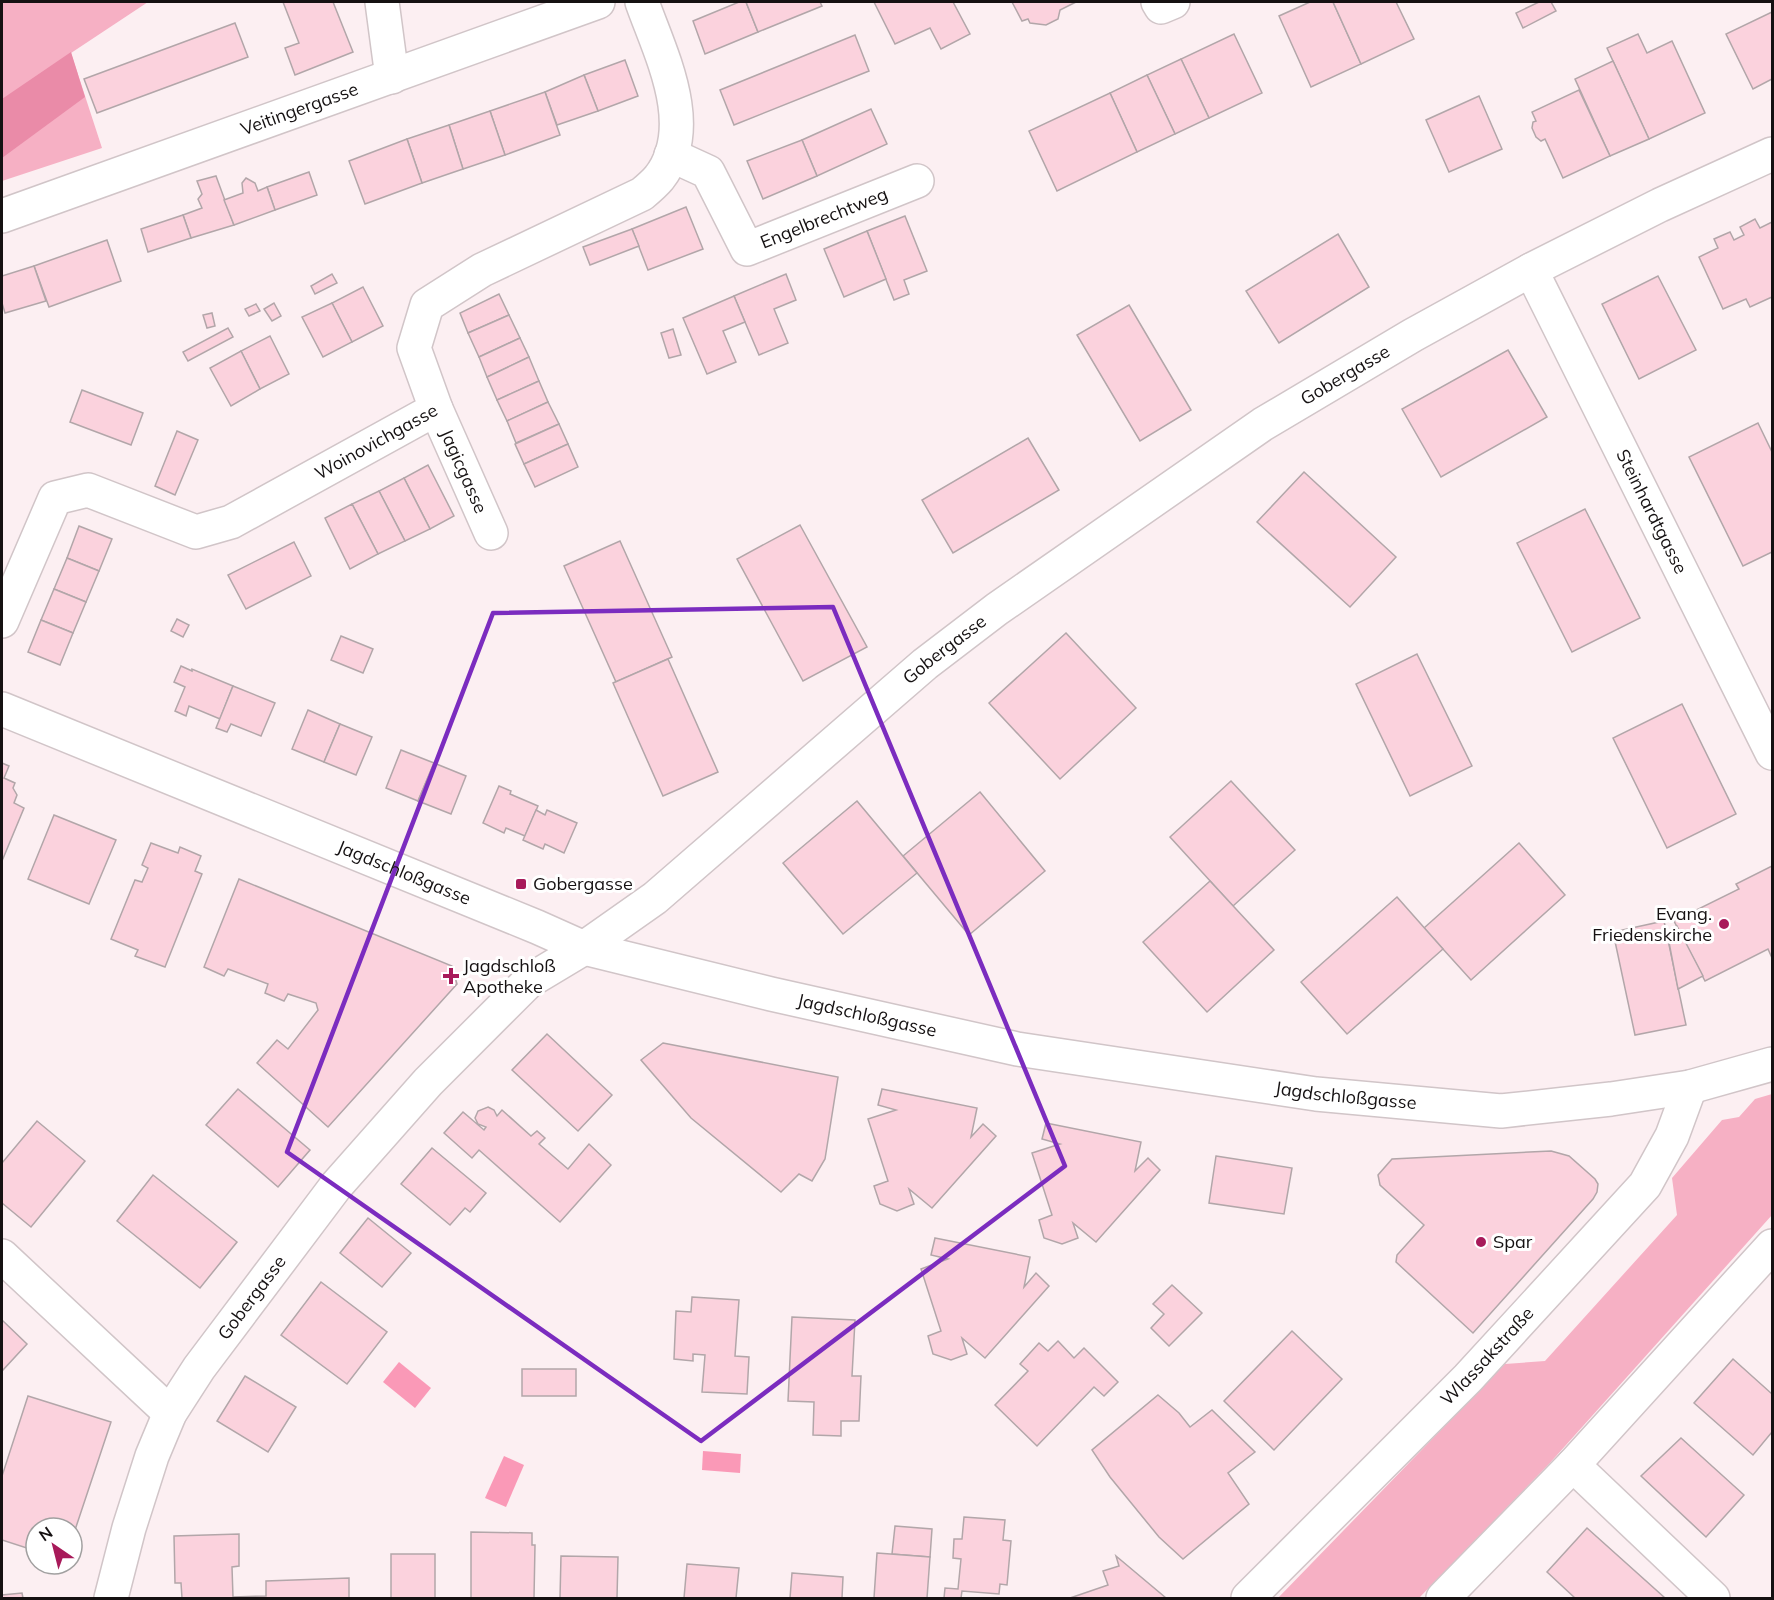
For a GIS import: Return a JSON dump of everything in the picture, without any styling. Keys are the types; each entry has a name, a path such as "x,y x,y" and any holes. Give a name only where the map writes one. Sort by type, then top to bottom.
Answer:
{"street":[{"path":"382,2 392,77"},
{"name":"Veitingergasse","path":"2,216 598,2"},
{"name":"Woinovichgasse","path":"2,621 55,498 88,490 196,532 231,522 436,409 414,348 427,305 482,270 642,194 659,177 671,155 677,124 674,93 642,2"},
{"path":"1158,2 1161,7 1173,2"},
{"name":"Gobergasse","path":"111,1599 129,1528 152,1456 170,1413 199,1368 336,1186 428,1082 529,981 584,948 655,898 925,664 997,609 1263,424 1413,334 1531,270 1660,205 1773,154"},
{"name":"Engelbrechtweg","path":"671,155 708,172 747,249 917,181"},
{"name":"Steinhardtgasse","path":"1531,270 1773,753"},
{"name":"Jagicgasse","path":"436,409 491,533"},
{"name":"Jagdschloßgasse","path":"2,709 528,923 584,948 771,994 1017,1049 1316,1094 1501,1111 1611,1099 1690,1087 1773,1064"},
{"name":"Wlassakstraße","path":"1248,1599 1468,1378 1645,1185 1672,1136 1690,1087"},
{"path":"1443,1599 1573,1465 1773,1246"},
{"path":"2,1256 170,1413"},
{"path":"1573,1465 1713,1599"}],"highlighted area":[{"path":"833,607 1065,1166 701,1441 287,1152 493,613"}],"shaded area":[{"path":"2,2 148,2 71,53 102,148 2,181"},
{"path":"71,52 85,97 2,158 2,99"},
{"path":"1772,1094 1772,1215 1549,1464 1419,1598 1278,1598 1505,1364 1545,1361 1677,1215 1672,1178 1722,1120 1739,1117 1755,1099"},
{"path":"399,1362 431,1388 415,1408 383,1382"},
{"path":"703,1451 741,1454 740,1473 702,1470"},
{"path":"504,1456 524,1465 506,1507 485,1498"}],"building":[{"path":"283,2 333,2 353,52 295,75 285,48 299,43"},
{"path":"739,2 746,2 758,32 705,54 693,21"},
{"path":"746,2 820,2 822,6 758,32"},
{"path":"874,2 953,2 970,34 941,49 930,28 895,44"},
{"path":"1012,2 1076,2 1060,10 1058,19 1046,25 1030,23 1028,19 1022,21"},
{"path":"1310,2 1333,2 1361,64 1311,87 1279,16"},
{"path":"1333,2 1396,2 1414,39 1361,64"},
{"path":"1539,2 1551,2 1556,11 1523,28 1516,13"},
{"path":"1772,12 1772,79 1753,89 1726,34"},
{"path":"235,23 248,57 97,113 84,79"},
{"path":"1234,34 1262,93 1209,118 1181,59"},
{"path":"1638,34 1647,53 1672,41 1705,113 1649,139 1607,48"},
{"path":"855,35 869,71 734,125 720,90"},
{"path":"1181,59 1209,118 1175,134 1147,75"},
{"path":"625,60 638,96 598,111 584,75"},
{"path":"1613,61 1649,139 1610,156 1575,79"},
{"path":"584,75 598,111 557,125 545,92"},
{"path":"1147,75 1175,134 1137,152 1110,93"},
{"path":"1579,90 1610,156 1563,178 1545,139 1541,141 1536,137 1532,128 1533,122 1536,121 1532,112"},
{"path":"545,92 560,135 505,155 490,111"},
{"path":"1110,93 1137,152 1057,191 1029,131"},
{"path":"1479,96 1502,149 1449,172 1426,120"},
{"path":"871,109 887,144 817,176 802,140"},
{"path":"490,111 505,155 463,169 449,125"},
{"path":"449,125 463,169 422,183 407,139"},
{"path":"407,139 422,183 365,204 349,161"},
{"path":"802,140 817,176 763,199 747,161"},
{"path":"309,172 317,195 275,210 267,187"},
{"path":"216,176 234,225 191,238 183,215 202,208 198,199 202,194 197,181"},
{"path":"246,178 255,183 258,191 267,187 275,210 234,225 224,200 243,193 242,183"},
{"path":"686,207 703,249 648,270 632,229"},
{"path":"183,215 191,238 148,252 141,229"},
{"path":"905,216 927,271 904,280 909,294 894,300 867,231"},
{"path":"1755,219 1760,228 1772,222 1772,297 1750,307 1746,299 1723,309 1699,257 1718,248 1714,239 1730,232 1734,240 1744,235 1740,227"},
{"path":"632,229 639,246 590,265 583,247"},
{"path":"867,231 886,279 844,297 824,249"},
{"path":"1338,234 1369,287 1279,343 1246,291"},
{"path":"107,240 121,281 49,307 34,266"},
{"path":"34,266 46,301 5,313 2,303 2,276"},
{"path":"332,274 337,283 315,294 311,286"},
{"path":"786,274 796,300 774,309 788,343 759,355 734,296"},
{"path":"1658,276 1696,350 1639,379 1602,304"},
{"path":"363,287 383,326 352,342 332,303"},
{"path":"499,294 509,315 468,333 460,313"},
{"path":"734,296 745,322 723,331 736,362 707,374 683,318"},
{"path":"274,303 281,316 272,321 264,309"},
{"path":"332,303 352,342 323,357 302,317"},
{"path":"256,304 260,311 249,316 245,309"},
{"path":"1129,305 1191,410 1140,441 1077,335"},
{"path":"212,313 215,326 207,328 203,315"},
{"path":"509,315 520,338 479,357 468,333"},
{"path":"228,328 233,337 188,361 183,352"},
{"path":"673,329 681,355 669,358 661,333"},
{"path":"270,336 289,374 260,389 241,351"},
{"path":"520,338 529,357 487,377 479,357"},
{"path":"1508,350 1547,417 1441,477 1402,409"},
{"path":"241,351 260,389 231,406 210,368"},
{"path":"529,357 539,381 497,400 487,377"},
{"path":"539,381 548,402 507,421 497,400"},
{"path":"82,390 143,413 131,445 70,422"},
{"path":"548,402 559,424 516,443 507,421"},
{"path":"1758,423 1772,452 1772,552 1743,566 1689,457"},
{"path":"559,424 568,444 524,464 515,444"},
{"path":"177,431 198,440 175,495 155,486"},
{"path":"1028,438 1059,490 953,553 922,500"},
{"path":"568,444 578,467 535,487 524,464"},
{"path":"428,465 454,516 430,529 404,478"},
{"path":"1304,472 1396,557 1350,607 1257,522"},
{"path":"404,478 430,529 405,541 379,491"},
{"path":"379,491 405,541 378,554 352,504"},
{"path":"352,504 378,554 350,569 325,518"},
{"path":"1585,509 1640,618 1572,652 1517,543"},
{"path":"800,525 867,647 803,681 737,559"},
{"path":"79,526 112,539 99,571 67,558"},
{"path":"620,541 672,657 616,682 564,566"},
{"path":"294,542 311,576 246,609 228,575"},
{"path":"67,558 99,571 86,602 54,589"},
{"path":"54,589 86,602 73,633 41,620"},
{"path":"177,619 189,625 183,637 171,631"},
{"path":"41,620 73,633 60,665 28,652"},
{"path":"1066,633 1136,708 1060,779 989,703"},
{"path":"341,636 373,649 363,673 331,660"},
{"path":"1417,654 1472,766 1410,796 1356,684"},
{"path":"668,659 718,772 663,796 613,683"},
{"path":"181,666 233,686 220,719 189,706 186,716 175,711 185,687 174,682"},
{"path":"233,686 275,703 261,736 231,724 227,732 216,728"},
{"path":"1682,704 1736,814 1667,848 1613,738"},
{"path":"308,710 340,724 324,762 292,749"},
{"path":"340,724 372,737 356,775 324,762"},
{"path":"401,750 434,763 418,801 386,788"},
{"path":"2,763 9,766 4,778 15,783 13,788 17,795 14,803 24,808 2,861"},
{"path":"434,763 466,776 451,814 418,801"},
{"path":"1231,781 1295,850 1233,906 1170,837"},
{"path":"499,786 511,791 510,794 538,806 525,836 506,828 504,833 483,823"},
{"path":"980,792 1045,871 969,935 903,856"},
{"path":"857,801 917,873 843,934 783,863"},
{"path":"536,810 545,815 547,810 577,823 564,853 545,844 543,849 523,840"},
{"path":"54,815 116,840 89,904 28,879"},
{"path":"151,843 178,853 180,847 201,856 195,871 202,874 165,967 135,956 138,950 111,939 135,880 142,882 148,868 142,865"},
{"path":"1519,843 1565,895 1471,980 1424,928"},
{"name":"Evang. Friedenskirche","path":"1772,866 1772,958 1768,949 1705,981 1674,921 1739,889 1736,884"},
{"path":"239,879 452,966 457,984 328,1127 257,1063 277,1040 288,1049 318,1010 316,1003 288,994 284,1001 265,993 268,984 228,969 224,976 204,967"},
{"path":"1210,881 1274,950 1207,1012 1143,942"},
{"path":"1397,897 1443,949 1347,1034 1301,982"},
{"path":"1664,921 1686,1025 1635,1035 1613,932"},
{"path":"1677,926 1703,976 1678,989 1667,932"},
{"path":"547,1034 612,1095 578,1131 512,1070"},
{"path":"663,1043 838,1077 825,1159 812,1181 799,1174 781,1192 691,1118 641,1060"},
{"path":"238,1089 310,1150 278,1187 206,1125"},
{"path":"882,1089 977,1108 971,1137 983,1124 996,1136 932,1208 909,1189 914,1204 897,1211 880,1204 874,1186 888,1181 868,1119 896,1110 878,1105"},
{"path":"488,1107 494,1110 497,1116 502,1110 531,1136 537,1131 545,1138 539,1144 568,1169 589,1144 611,1165 560,1222 479,1150 472,1158 444,1133 463,1112 484,1130 486,1127 478,1124 475,1118 478,1111"},
{"path":"37,1121 85,1161 31,1227 2,1203 2,1163"},
{"path":"1046,1123 1141,1142 1135,1171 1148,1158 1160,1170 1096,1242 1073,1223 1078,1238 1062,1244 1044,1238 1039,1220 1052,1215 1032,1153 1060,1144 1042,1139"},
{"path":"432,1148 486,1193 470,1212 465,1208 450,1225 401,1184"},
{"path":"1551,1151 1569,1156 1595,1179 1598,1184 1597,1192 1473,1333 1396,1262 1397,1255 1424,1225 1380,1185 1378,1175 1392,1159"},
{"path":"1216,1156 1292,1168 1284,1214 1209,1203"},
{"path":"153,1175 237,1242 200,1288 117,1221"},
{"path":"368,1218 411,1253 382,1287 340,1253"},
{"path":"935,1238 1030,1257 1024,1287 1036,1273 1049,1286 985,1358 962,1338 967,1354 951,1360 933,1354 928,1336 941,1331 921,1269 948,1259 931,1255"},
{"path":"321,1282 387,1332 347,1384 281,1335"},
{"path":"1172,1285 1202,1313 1169,1346 1151,1328 1164,1314 1153,1304"},
{"path":"692,1297 739,1300 735,1356 749,1357 747,1394 702,1392 705,1355 693,1354 693,1361 674,1359 676,1311 691,1312"},
{"path":"792,1317 855,1320 852,1376 861,1376 859,1421 841,1421 841,1436 813,1435 814,1402 788,1401"},
{"path":"2,1320 27,1344 2,1371"},
{"path":"1292,1331 1342,1379 1274,1450 1224,1401"},
{"path":"1058,1341 1074,1358 1084,1348 1118,1382 1104,1396 1094,1387 1037,1446 995,1405 1028,1371 1020,1364 1039,1343 1048,1351"},
{"path":"1733,1359 1772,1394 1772,1432 1753,1455 1694,1403"},
{"path":"522,1369 576,1369 576,1396 522,1396"},
{"path":"245,1376 296,1407 268,1452 217,1421"},
{"path":"1158,1395 1179,1413 1190,1427 1212,1410 1255,1452 1228,1473 1249,1504 1183,1559 1159,1537 1110,1477 1092,1450"},
{"path":"28,1396 111,1422 80,1516 24,1516 24,1547 2,1540 2,1476"},
{"path":"1681,1438 1744,1495 1706,1537 1641,1476"},
{"path":"964,1517 1005,1520 1003,1540 1011,1541 1007,1585 1000,1584 999,1594 962,1591 961,1598 944,1598 945,1588 958,1589 961,1559 953,1558 954,1539 962,1539"},
{"path":"895,1526 932,1529 930,1557 892,1554"},
{"path":"1587,1528 1665,1598 1575,1598 1547,1572"},
{"path":"471,1532 532,1533 532,1545 535,1545 534,1598 471,1598"},
{"path":"239,1534 239,1566 232,1567 233,1597 266,1596 266,1581 349,1578 349,1598 182,1598 181,1583 175,1583 174,1536"},
{"path":"877,1553 930,1557 927,1598 874,1598"},
{"path":"391,1554 435,1554 435,1598 391,1598"},
{"path":"561,1556 618,1557 617,1598 560,1598"},
{"path":"1116,1556 1166,1598 1070,1598 1108,1585 1103,1571 1119,1566"},
{"path":"687,1564 739,1568 736,1598 684,1598"},
{"path":"792,1573 843,1577 842,1598 790,1598"},
{"path":"22,1593 23,1598 2,1598 2,1595"}],"place":[{"name":"Gobergasse","path":"521,884"},
{"name":"Evang. Friedenskirche","path":"1724,924"},
{"name":"Jagdschloß Apotheke","path":"451,976"},
{"name":"Spar","path":"1481,1242"}]}
